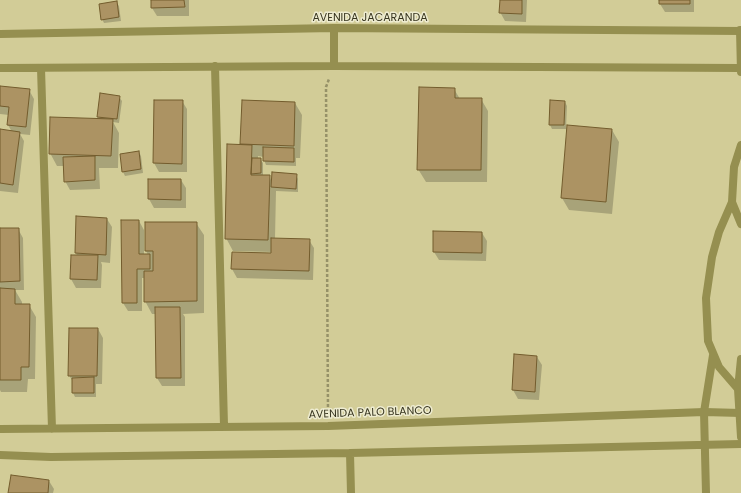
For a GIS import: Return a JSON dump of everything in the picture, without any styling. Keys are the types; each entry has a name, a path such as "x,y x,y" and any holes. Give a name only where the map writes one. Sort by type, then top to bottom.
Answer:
{"street":[{"name":"AVENIDA JACARANDA","path":"0,34 334,28 740,30"},
{"path":"334,28 334,66"},
{"path":"740,30 741,72"},
{"path":"215,66 224,426"},
{"path":"0,68 334,66 741,68"},
{"path":"42,68 52,429"},
{"path":"738,389 719,367 708,341 706,298 712,257 719,232 732,202 734,167 741,145"},
{"path":"732,202 741,224"},
{"path":"706,493 704,412 714,354"},
{"path":"741,359 738,389 741,437"},
{"name":"AVENIDA PALO BLANCO","path":"0,429 328,426 704,412 740,413"},
{"path":"0,455 51,457 350,453 741,444"},
{"path":"350,453 351,493"}],"path":[{"path":"328,426 326,87 334,66"}],"building":[{"path":"151,0 184,0 185,7 151,8"},
{"path":"500,0 522,0 522,14 499,13"},
{"path":"659,0 690,0 690,4 659,4"},
{"path":"117,1 119,17 101,20 99,4"},
{"path":"0,86 30,89 26,127 7,125 9,107 0,106"},
{"path":"419,87 455,88 455,98 482,98 481,170 417,170"},
{"path":"100,93 120,96 117,119 97,117"},
{"path":"154,100 183,100 182,164 153,163"},
{"path":"242,100 295,102 294,146 240,144"},
{"path":"550,100 565,101 564,125 549,125"},
{"path":"50,117 113,119 111,156 49,154"},
{"path":"567,125 612,129 606,202 561,198"},
{"path":"0,129 20,132 13,185 0,183"},
{"path":"227,144 252,145 251,175 270,175 268,240 225,239"},
{"path":"263,147 294,148 294,162 263,161"},
{"path":"139,151 141,169 122,172 120,154"},
{"path":"95,156 95,180 64,182 63,157"},
{"path":"252,158 261,158 261,173 251,174"},
{"path":"272,172 297,174 296,189 271,187"},
{"path":"148,179 181,179 181,200 148,199"},
{"path":"76,216 107,218 106,255 75,253"},
{"path":"121,220 139,220 139,254 150,254 150,269 137,269 137,303 122,303"},
{"path":"145,222 197,222 197,301 144,302 144,271 153,271 153,251 145,251"},
{"path":"0,228 19,228 20,281 0,282"},
{"path":"433,231 482,232 482,253 433,252"},
{"path":"271,238 310,239 309,271 231,269 232,252 271,253"},
{"path":"71,255 98,255 97,280 70,279"},
{"path":"0,288 15,289 15,304 30,304 29,367 21,367 21,380 0,380"},
{"path":"155,307 180,307 181,378 156,378"},
{"path":"69,328 98,328 97,376 68,376"},
{"path":"514,354 537,356 535,392 512,390"},
{"path":"94,377 94,393 72,393 72,378"},
{"path":"11,475 49,480 48,493 8,493"}]}
